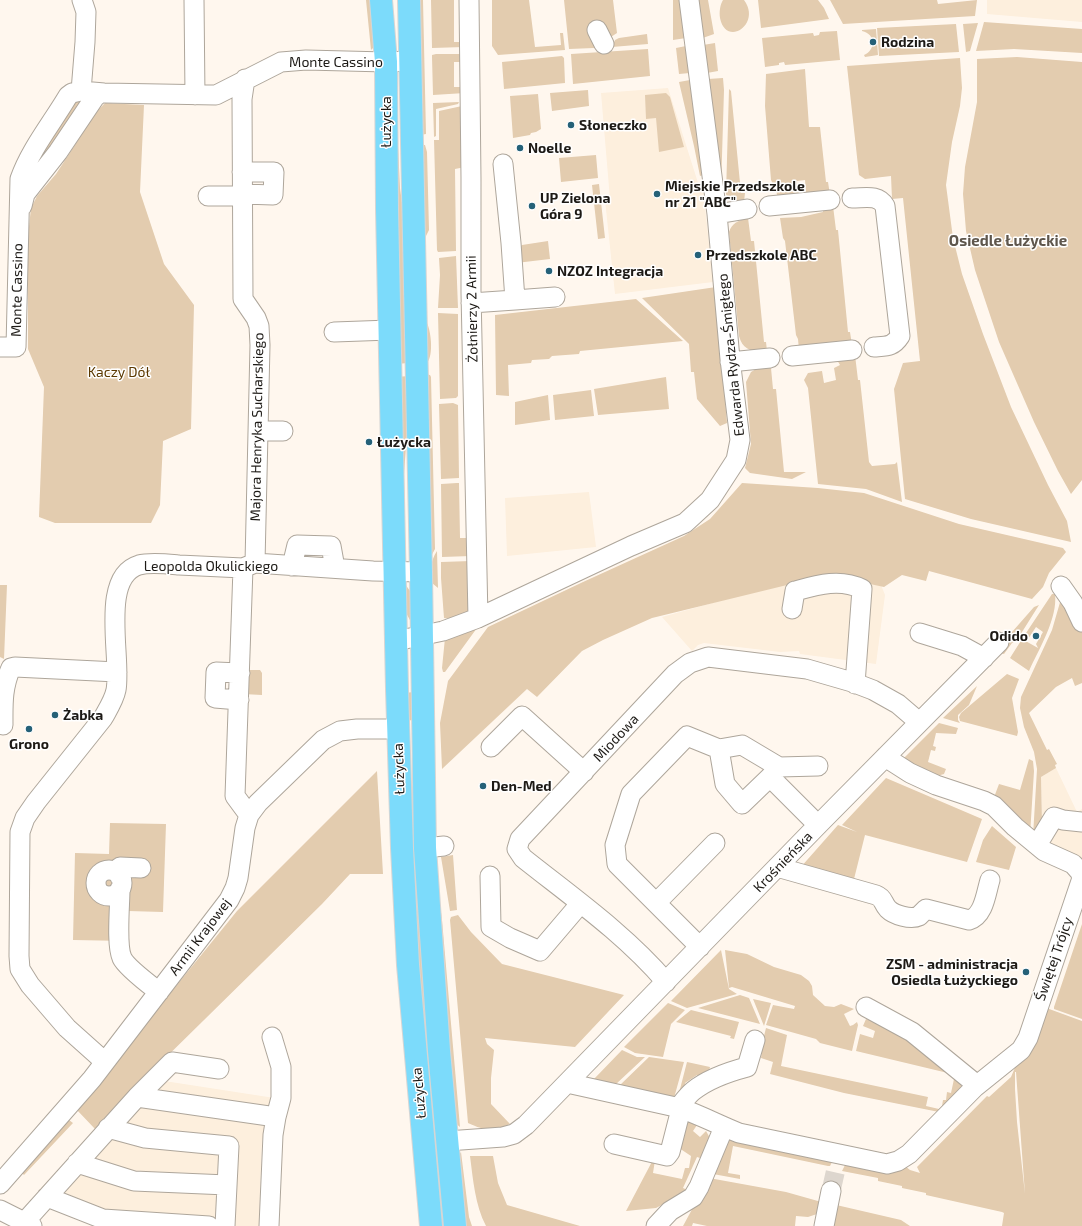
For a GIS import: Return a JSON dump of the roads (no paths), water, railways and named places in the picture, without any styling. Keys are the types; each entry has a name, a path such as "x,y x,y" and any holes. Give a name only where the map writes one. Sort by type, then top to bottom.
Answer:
{"main road":[{"name":"Łużycka","path":"381,0 386,62 396,641 401,818 408,965 431,1226"},
{"name":"Łużycka","path":"409,0 424,780 434,847 438,1043 456,1224"}],"street":[{"path":"79,91 86,12 82,0"},
{"path":"194,0 195,95"},
{"name":"Żołnierzy 2 Armii","path":"469,0 471,303 478,618"},
{"name":"Edwarda Rydza-Śmigłego","path":"396,641 443,630 478,618 631,546 686,523 710,500 736,460 740,440 730,362 717,214 690,0"},
{"name":"Monte Cassino","path":"0,347 16,347 20,179 24,168 68,96 79,91 100,93 216,95 281,62 294,60 386,62 411,61"},
{"name":"Majora Henryka Sucharskiego","path":"245,79 242,99 243,299 256,318 259,326 260,345 258,431 240,673 235,796 249,816"},
{"name":"Monte Cassino","path":"18,216 26,194 58,152 95,97 100,93"},
{"path":"503,164 515,300"},
{"path":"208,196 273,194 274,172 242,172"},
{"path":"852,198 875,197 886,206 900,336 896,342 890,346 874,347"},
{"path":"769,206 830,200"},
{"path":"717,214 747,209"},
{"path":"471,303 555,297"},
{"path":"334,332 390,330"},
{"path":"792,356 852,350"},
{"path":"730,362 770,358"},
{"path":"258,431 283,431"},
{"name":"Leopolda Okulickiego","path":"105,1062 66,1028 30,985 20,969 20,832 26,818 36,802 103,718 116,690 117,672 115,606 118,590 124,577 131,569 140,565 164,564 292,566 421,572"},
{"path":"792,609 795,590 829,582 856,586 862,589 855,684"},
{"path":"1060,586 1073,603 1082,622"},
{"path":"920,633 962,646 984,658"},
{"name":"Krośnieńska","path":"447,1141 492,1139 514,1134 526,1125 818,825 999,642"},
{"name":"Miodowa","path":"666,982 624,938 523,858 517,849 520,839 675,674 690,663 708,657 807,669 873,690 898,704 919,722"},
{"path":"3,725 3,696 8,675 6,668 15,667 117,672"},
{"path":"491,747 522,716 584,772"},
{"name":"Armii Krajowej","path":"0,1184 105,1062 229,900 238,878 243,838 249,816 258,803 323,740 340,731 357,730 398,735"},
{"path":"700,947 618,864 615,845 631,794 687,736 719,749 742,744 775,772 818,825"},
{"path":"719,749 725,784 742,804 775,772 818,766"},
{"name":"Świętej Trójcy","path":"724,1127 739,1133 838,1162 886,1164 898,1161 909,1154 976,1086 1021,1050 1025,1045 1082,878 1080,872 1073,864 1044,851 1037,846 994,806 984,801 936,785 910,773 885,757"},
{"path":"1037,846 1054,817 1063,820 1082,822"},
{"path":"656,903 715,843"},
{"path":"141,868 120,867 120,949 122,960 159,992"},
{"path":"777,867 876,895 881,897 889,910 897,914 911,917 918,916 926,909 969,920 975,918 980,913 990,880"},
{"path":"490,876 491,927 510,938 540,950 580,904"},
{"path":"866,1007 912,1032 976,1086"},
{"path":"269,1226 273,1135 281,1098 281,1067 272,1037"},
{"path":"614,1144 667,1156 670,1152 679,1108 692,1092 706,1082 732,1071 747,1067 755,1040"},
{"path":"0,1210 26,1225 47,1197 108,1128 136,1097 172,1062 220,1069"},
{"path":"567,1083 679,1108 695,1113 724,1127 699,1187 692,1197 670,1211 656,1226"},
{"path":"136,1097 276,1117"},
{"path":"108,1128 145,1138 229,1146 225,1226"},
{"path":"77,1163 134,1181 227,1185"},
{"path":"824,1226 831,1191"},
{"path":"47,1197 104,1219 209,1226"}],"tunnel":[{"path":"831,1191 836,1169"}],"place":[{"name":"Rodzina","path":"873,42"},
{"name":"Słoneczko","path":"571,125"},
{"name":"Noelle","path":"520,148"},
{"name":"Miejskie Przedszkole nr 21 \"ABC\"","path":"657,194"},
{"name":"UP Zielona Góra 9","path":"532,206"},
{"name":"Przedszkole ABC","path":"698,255"},
{"name":"NZOZ Integracja","path":"549,271"},
{"name":"Łużycka","path":"369,442"},
{"name":"Odido","path":"1036,636"},
{"name":"Żabka","path":"55,715"},
{"name":"Grono","path":"29,729"},
{"name":"Den-Med","path":"483,786"},
{"name":"ZSM - administracja Osiedla Łużyckiego","path":"1026,972"}],"district":[{"name":"Osiedle Łużyckie","path":"1008,241"}],"park label":[{"name":"Kaczy Dół","path":"119,372"}]}
